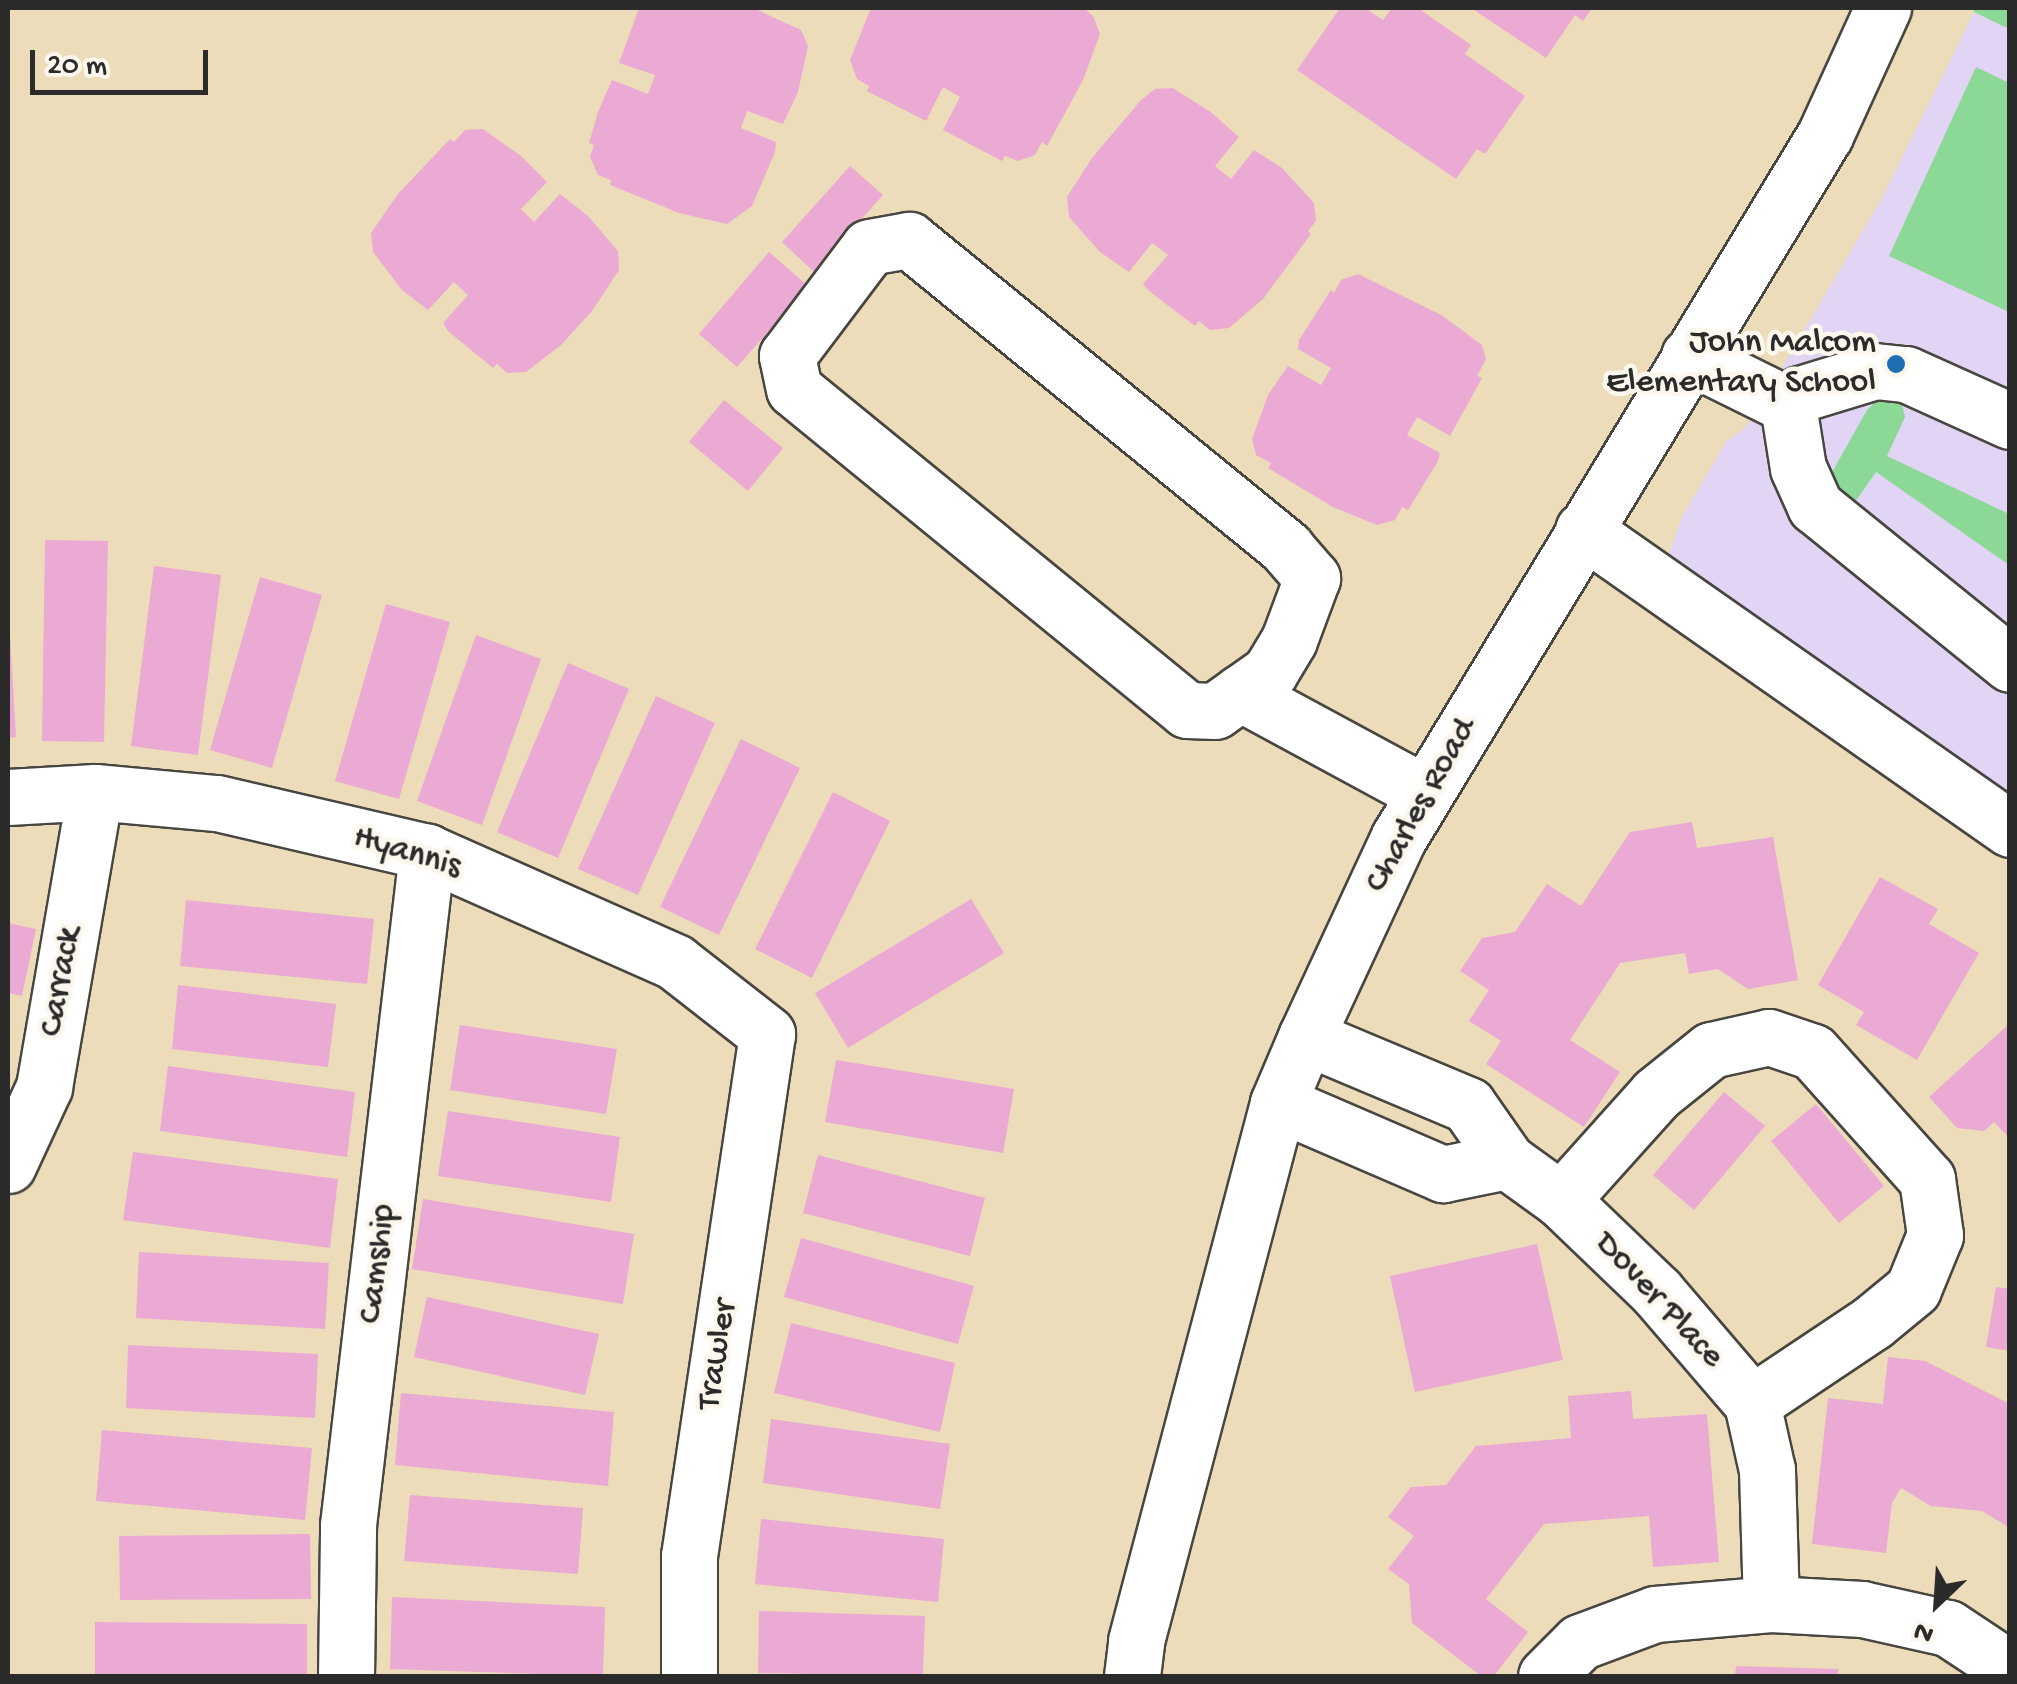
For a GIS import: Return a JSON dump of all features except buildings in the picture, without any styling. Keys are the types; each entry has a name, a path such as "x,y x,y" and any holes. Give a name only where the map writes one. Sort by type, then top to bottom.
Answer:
{"street":[{"name":"Charles Road","path":"1132,1676 1136,1641 1278,1104 1306,1037 1399,837 1825,134 1883,8"},
{"path":"908,240 1286,548 1312,578 1289,640 1255,682 1215,710 1187,710 794,389 787,356 869,247 908,240"},
{"path":"1689,356 1788,405"},
{"path":"1788,405 1800,394 1875,370 1906,374 2010,420"},
{"path":"1788,405 1798,468 1815,506 2010,664"},
{"path":"1583,530 2010,829"},
{"path":"1255,682 1433,779"},
{"name":"Hyannis","path":"8,797 95,792 217,802 427,852 676,962 767,1034"},
{"name":"Carrack","path":"8,1166 44,1087 95,792"},
{"name":"Camship","path":"346,1676 348,1525 427,852"},
{"name":"Trawler","path":"689,1676 689,1556 767,1034"},
{"name":"Dover Place","path":"1306,1037 1468,1106 1508,1161 1561,1200 1656,1292 1752,1403 1767,1470 1771,1604"},
{"path":"1561,1200 1656,1094 1711,1050 1769,1037 1814,1052 1927,1179 1935,1235 1913,1289 1873,1322 1752,1403"},
{"path":"1278,1104 1443,1174 1508,1161"},
{"path":"1546,1676 1580,1642 1655,1614 1771,1604 1862,1609 1948,1628 2010,1669"}],"shaded area":[{"name":"John Malcom Elementary School","path":"1974,12 2009,29 2009,799 1727,597 1667,560 1682,517 1726,442 1748,425 1881,200"}],"green space":[{"path":"1973,8 2009,8 2009,29 1974,12"},
{"path":"1976,67 2009,83 2009,312 1889,256"},
{"path":"1880,397 1902,404 1905,417 1887,456 2009,514 2009,565 1876,472 1855,502 1843,505 1826,483 1867,410"}],"place":[{"name":"John Malcom Elementary School","path":"1896,364"}]}
